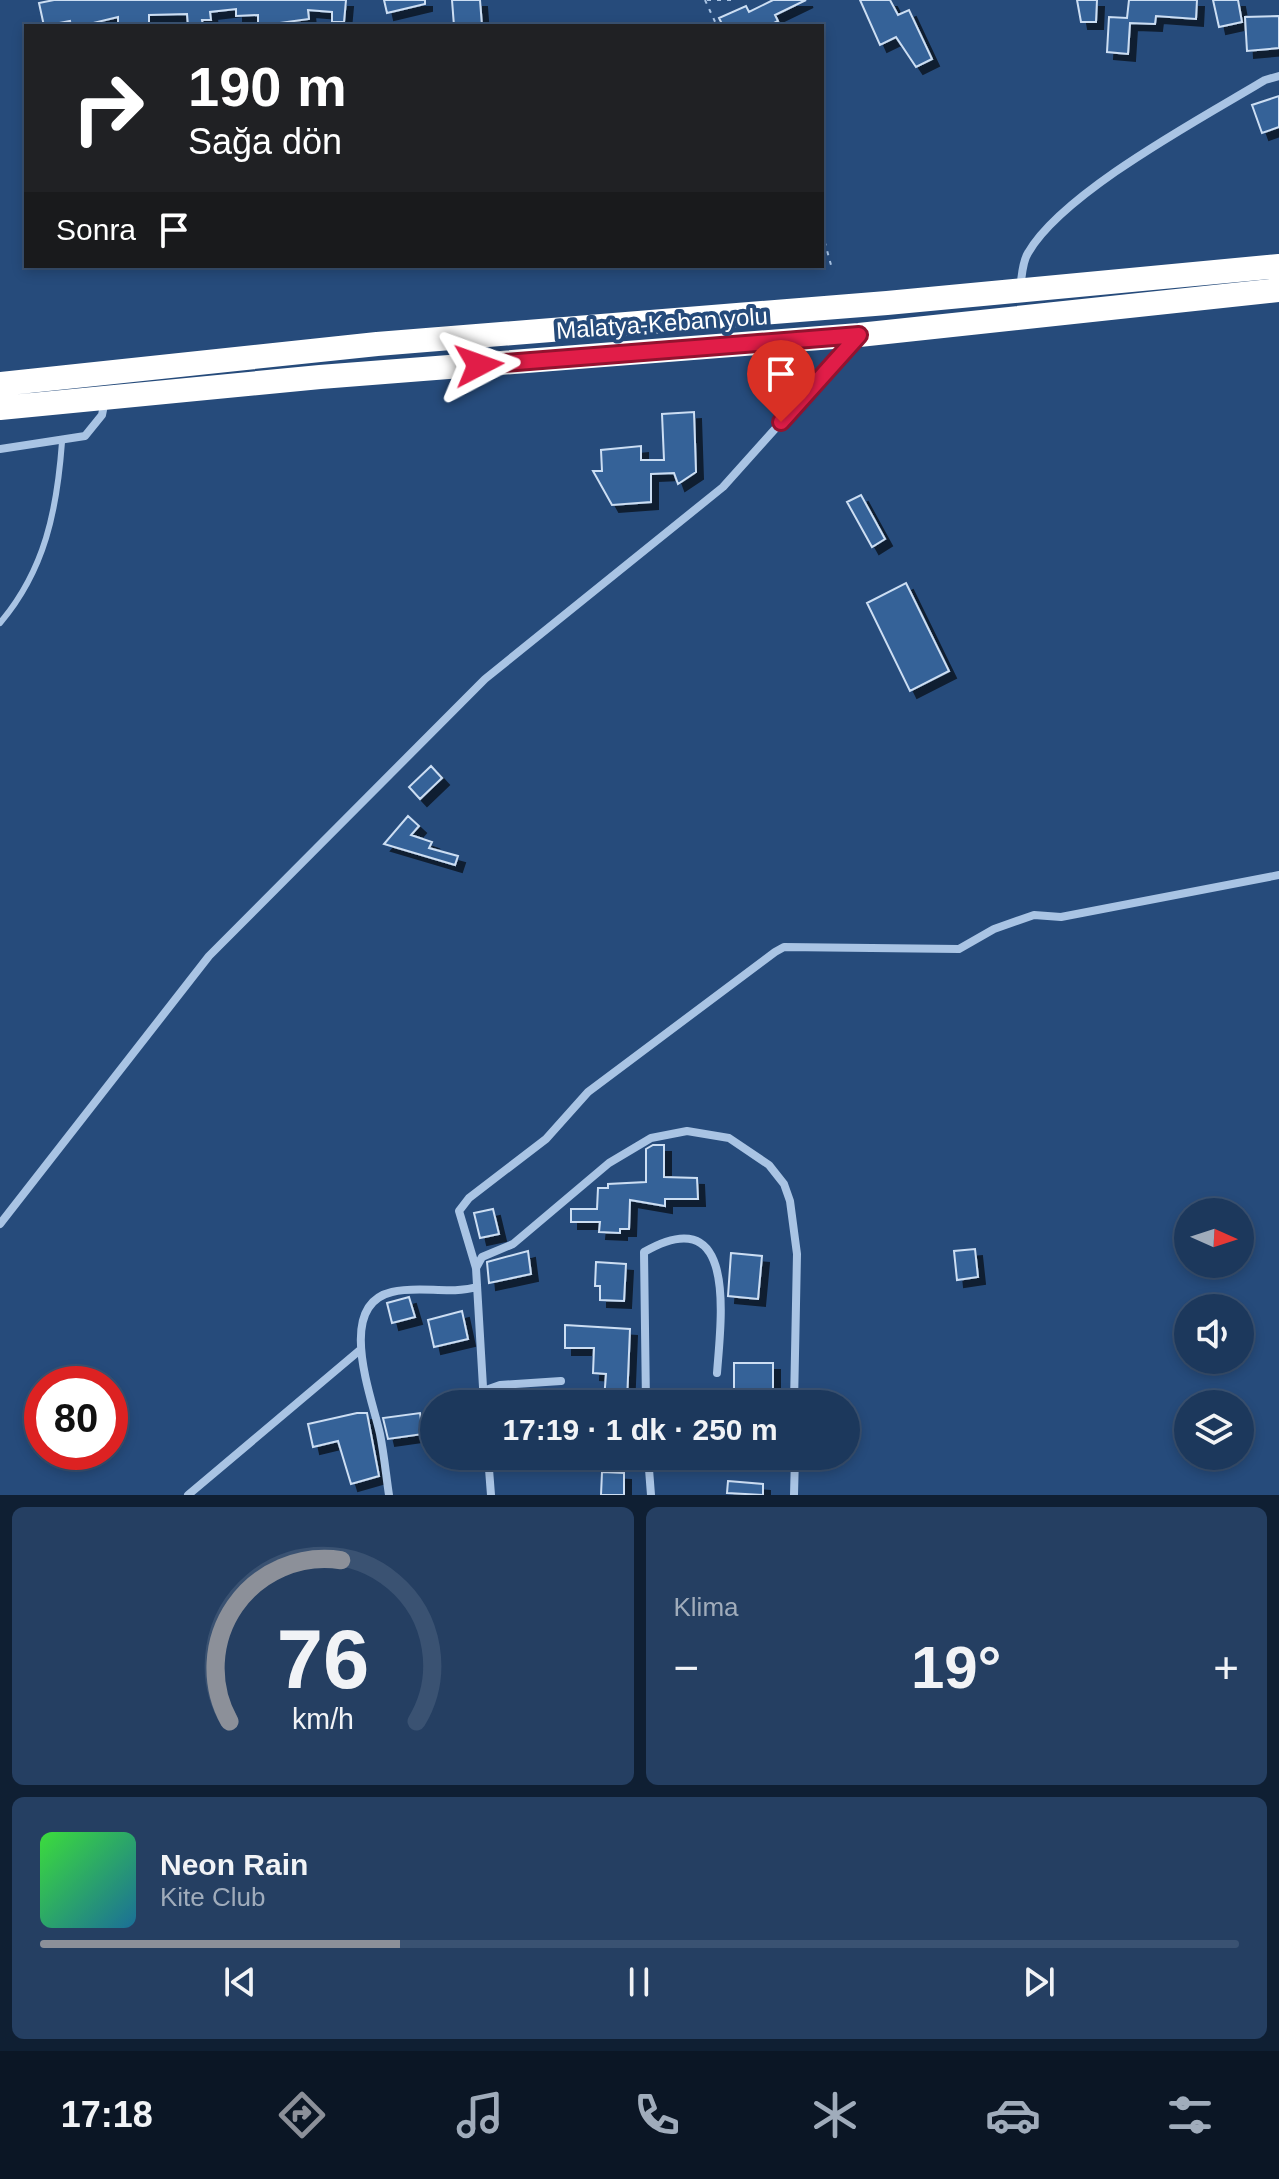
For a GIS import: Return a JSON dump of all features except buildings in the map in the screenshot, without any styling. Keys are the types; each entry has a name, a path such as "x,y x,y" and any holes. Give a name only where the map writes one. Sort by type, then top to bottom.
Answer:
{"highway":[{"name":"Malatya-Keban yolu","path":"0,384 377,344 1279,266"},
{"name":"Malatya-Keban yolu","path":"0,408 320,377 859,335 1279,290"}],"street":[{"path":"1019,290 1026,255 1055,217 1167,139 1265,80 1279,76"},
{"path":"0,1224 209,956 485,679 723,487 859,335"},
{"path":"0,449 62,442 85,436 95,427 105,399"},
{"path":"483,1390 476,1268 459,1211 469,1198 546,1139 588,1092 784,947 959,949 994,929 1034,915 1061,917 1279,875"},
{"path":"476,1268 482,1257 513,1244 609,1163 651,1138 687,1131 729,1138 769,1165 784,1184 790,1201 797,1254 794,1390"},
{"path":"646,1390 644,1252 669,1238 685,1238 708,1248 716,1260 721,1307 717,1373"},
{"path":"389,1495 381,1437 360,1350 364,1316 373,1300 406,1290 462,1292 477,1287"},
{"path":"188,1495 360,1350"},
{"path":"486,1390 500,1385 561,1381"},
{"path":"489,1470 491,1495"},
{"path":"649,1470 651,1495"},
{"path":"794,1495 795,1470"}],"lane":[{"path":"0,623 39,564 58,499 62,442"}],"path":[{"path":"716,24 705,0 733,0"},
{"path":"824,239 831,265"}],"route":[{"path":"479,365 859,335 781,422"}]}
